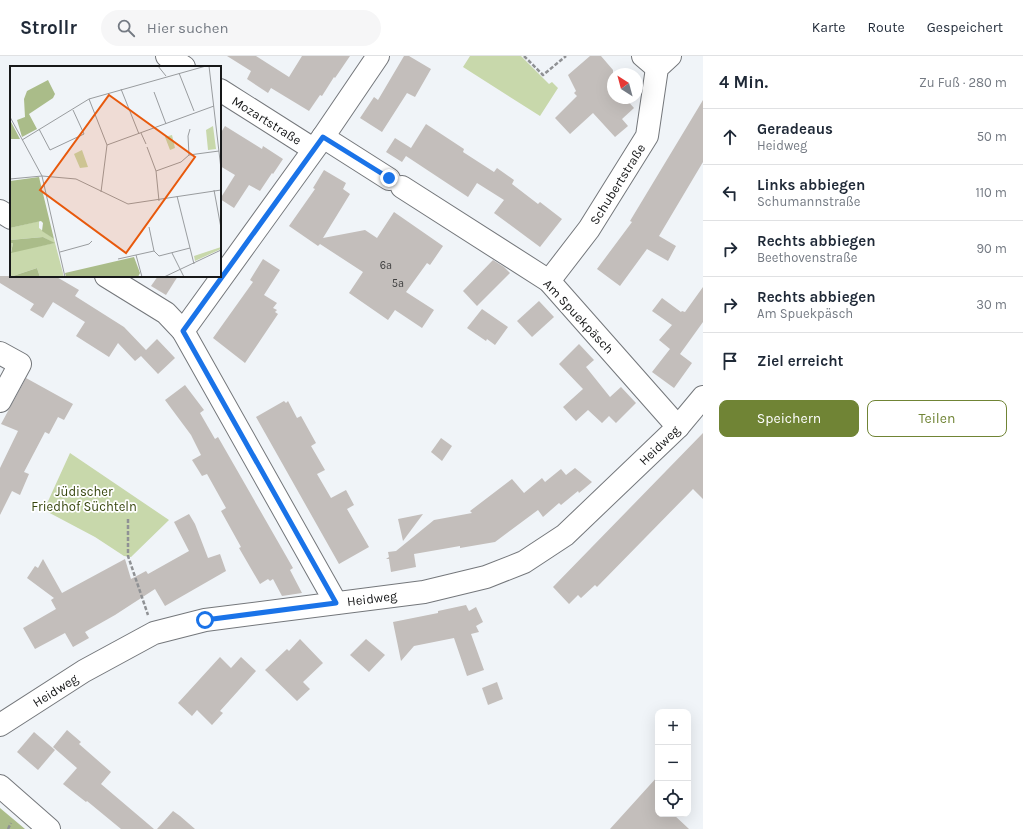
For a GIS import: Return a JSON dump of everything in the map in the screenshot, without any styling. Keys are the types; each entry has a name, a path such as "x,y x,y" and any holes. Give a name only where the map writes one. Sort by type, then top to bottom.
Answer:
{"street":[{"path":"166,56 182,66"},
{"path":"183,331 318,143 378,56"},
{"name":"Schubertstraße","path":"549,281 589,229 647,136 657,60"},
{"name":"Mozartstraße","path":"221,91 318,143"},
{"name":"Am Spuekpäsch","path":"318,143 396,183 549,281 678,427"},
{"path":"0,211 10,217"},
{"path":"108,277 166,313 183,331 336,603"},
{"path":"0,353 20,364 0,401"},
{"name":"Heidweg","path":"0,724 84,671 154,633 205,620 424,592 486,577 524,562 565,535 678,427 703,397"},
{"path":"0,786 49,829"}],"path":[{"path":"524,56 543,75 566,56"},
{"path":"128,519 128,556 154,633"}],"green space":[{"path":"470,56 521,56 549,84 552,82 558,88 540,116 463,67"},
{"name":"Jüdischer Friedhof Süchteln","path":"70,453 169,520 131,557 124,556 95,537 44,510"},
{"path":"0,808 25,829 0,829"}],"building":[{"path":"227,56 256,56 289,77 302,56 350,56 322,96 320,95 309,111 271,88 268,93 247,79 251,71"},
{"path":"404,56 409,56 431,69 415,97 407,93 382,132 360,118 374,97 378,100"},
{"path":"590,56 601,56 611,68 607,68 607,104 630,104 634,108 622,119 628,126 615,137 593,113 570,134 555,118 577,96 574,93 576,91 568,75"},
{"path":"703,100 703,162 659,236 676,246 668,261 647,249 620,286 597,269 632,222 630,221"},
{"path":"426,124 464,149 463,152 494,172 497,168 514,180 512,184 538,204 540,202 562,219 540,247 494,213 504,200 477,183 468,197 406,156 402,162 386,152 395,138 411,148"},
{"path":"225,126 262,149 263,146 283,159 260,191 249,185 234,208 221,200 235,175 221,167 221,132"},
{"path":"324,170 346,183 343,189 350,194 323,238 365,230 377,238 394,212 443,246 430,265 427,263 406,292 434,310 422,328 395,310 388,320 349,293 363,272 320,244 318,246 289,226 315,189 313,188"},
{"path":"263,259 280,270 264,295 277,303 273,308 277,310 275,312 278,314 245,363 213,338 253,282 250,280"},
{"path":"493,260 510,273 477,306 463,291"},
{"path":"0,276 57,277 79,290 75,296 124,327 146,350 157,339 175,358 158,374 141,356 135,361 118,343 109,357 76,336 85,322 53,302 43,318 30,310 34,304 0,283"},
{"path":"157,277 177,277 166,295 151,286"},
{"path":"703,287 703,322 680,354 692,363 674,388 652,372 670,349 659,340 672,325 652,311 662,298 681,312 685,312"},
{"path":"539,301 554,317 532,337 517,321"},
{"path":"482,309 508,327 495,345 487,339 486,341 467,328"},
{"path":"579,344 594,360 586,367 610,397 621,387 636,403 616,423 609,416 602,423 588,410 576,421 563,407 583,389 559,364"},
{"path":"26,378 73,404 64,420 58,417 49,434 45,432 24,472 29,474 20,495 12,491 0,515 0,468 18,431 1,424"},
{"path":"185,385 204,410 200,413 215,439 218,437 293,568 290,570 302,593 282,596 273,579 270,581 268,579 260,584 239,548 241,547 221,511 226,508 207,474 202,476 192,460 201,455 191,435 165,400"},
{"path":"284,401 286,403 288,401 297,418 301,416 316,443 311,446 325,470 317,474 331,498 346,490 354,505 347,509 369,547 339,564 256,417"},
{"path":"703,433 703,499 693,489 597,587 595,585 581,598 578,595 569,604 553,587"},
{"path":"441,438 452,446 442,461 431,452"},
{"path":"575,468 592,482 561,505 559,503 543,517 538,510 495,542 414,554 416,567 391,572 389,559 386,559 389,557 388,552 396,551 434,520 472,513 470,511 512,479 524,493 542,478 545,482 561,469 566,475"},
{"path":"189,514 195,524 208,558 220,554 226,571 165,606 155,589 115,615 85,632 89,638 73,647 65,633 35,649 23,628 56,609 51,600 54,598 27,578 35,566 38,568 43,559 62,593 125,559 131,579 146,571 148,574 189,551 174,522"},
{"path":"423,514 403,541 398,519"},
{"path":"466,605 469,611 476,607 483,622 476,626 479,632 471,634 484,670 467,676 454,638 414,646 401,661 393,622 438,613 438,611"},
{"path":"300,639 323,663 303,682 310,689 297,701 265,670 287,649 289,651"},
{"path":"366,639 385,655 369,672 350,655"},
{"path":"220,657 231,668 241,657 256,671 220,711 223,713 212,725 197,710 192,716 178,703"},
{"path":"497,682 503,699 488,705 482,688"},
{"path":"67,730 81,742 79,744 111,772 101,784 154,829 121,829 87,801 86,802 63,784 77,768 53,747"},
{"path":"34,732 55,750 38,770 17,752"},
{"path":"655,779 655,817 676,817 689,829 610,829"},
{"path":"173,811 180,816 195,829 157,829"}],"route":[{"path":"205,620 253,612 336,603 183,331 323,137 389,178"}]}
